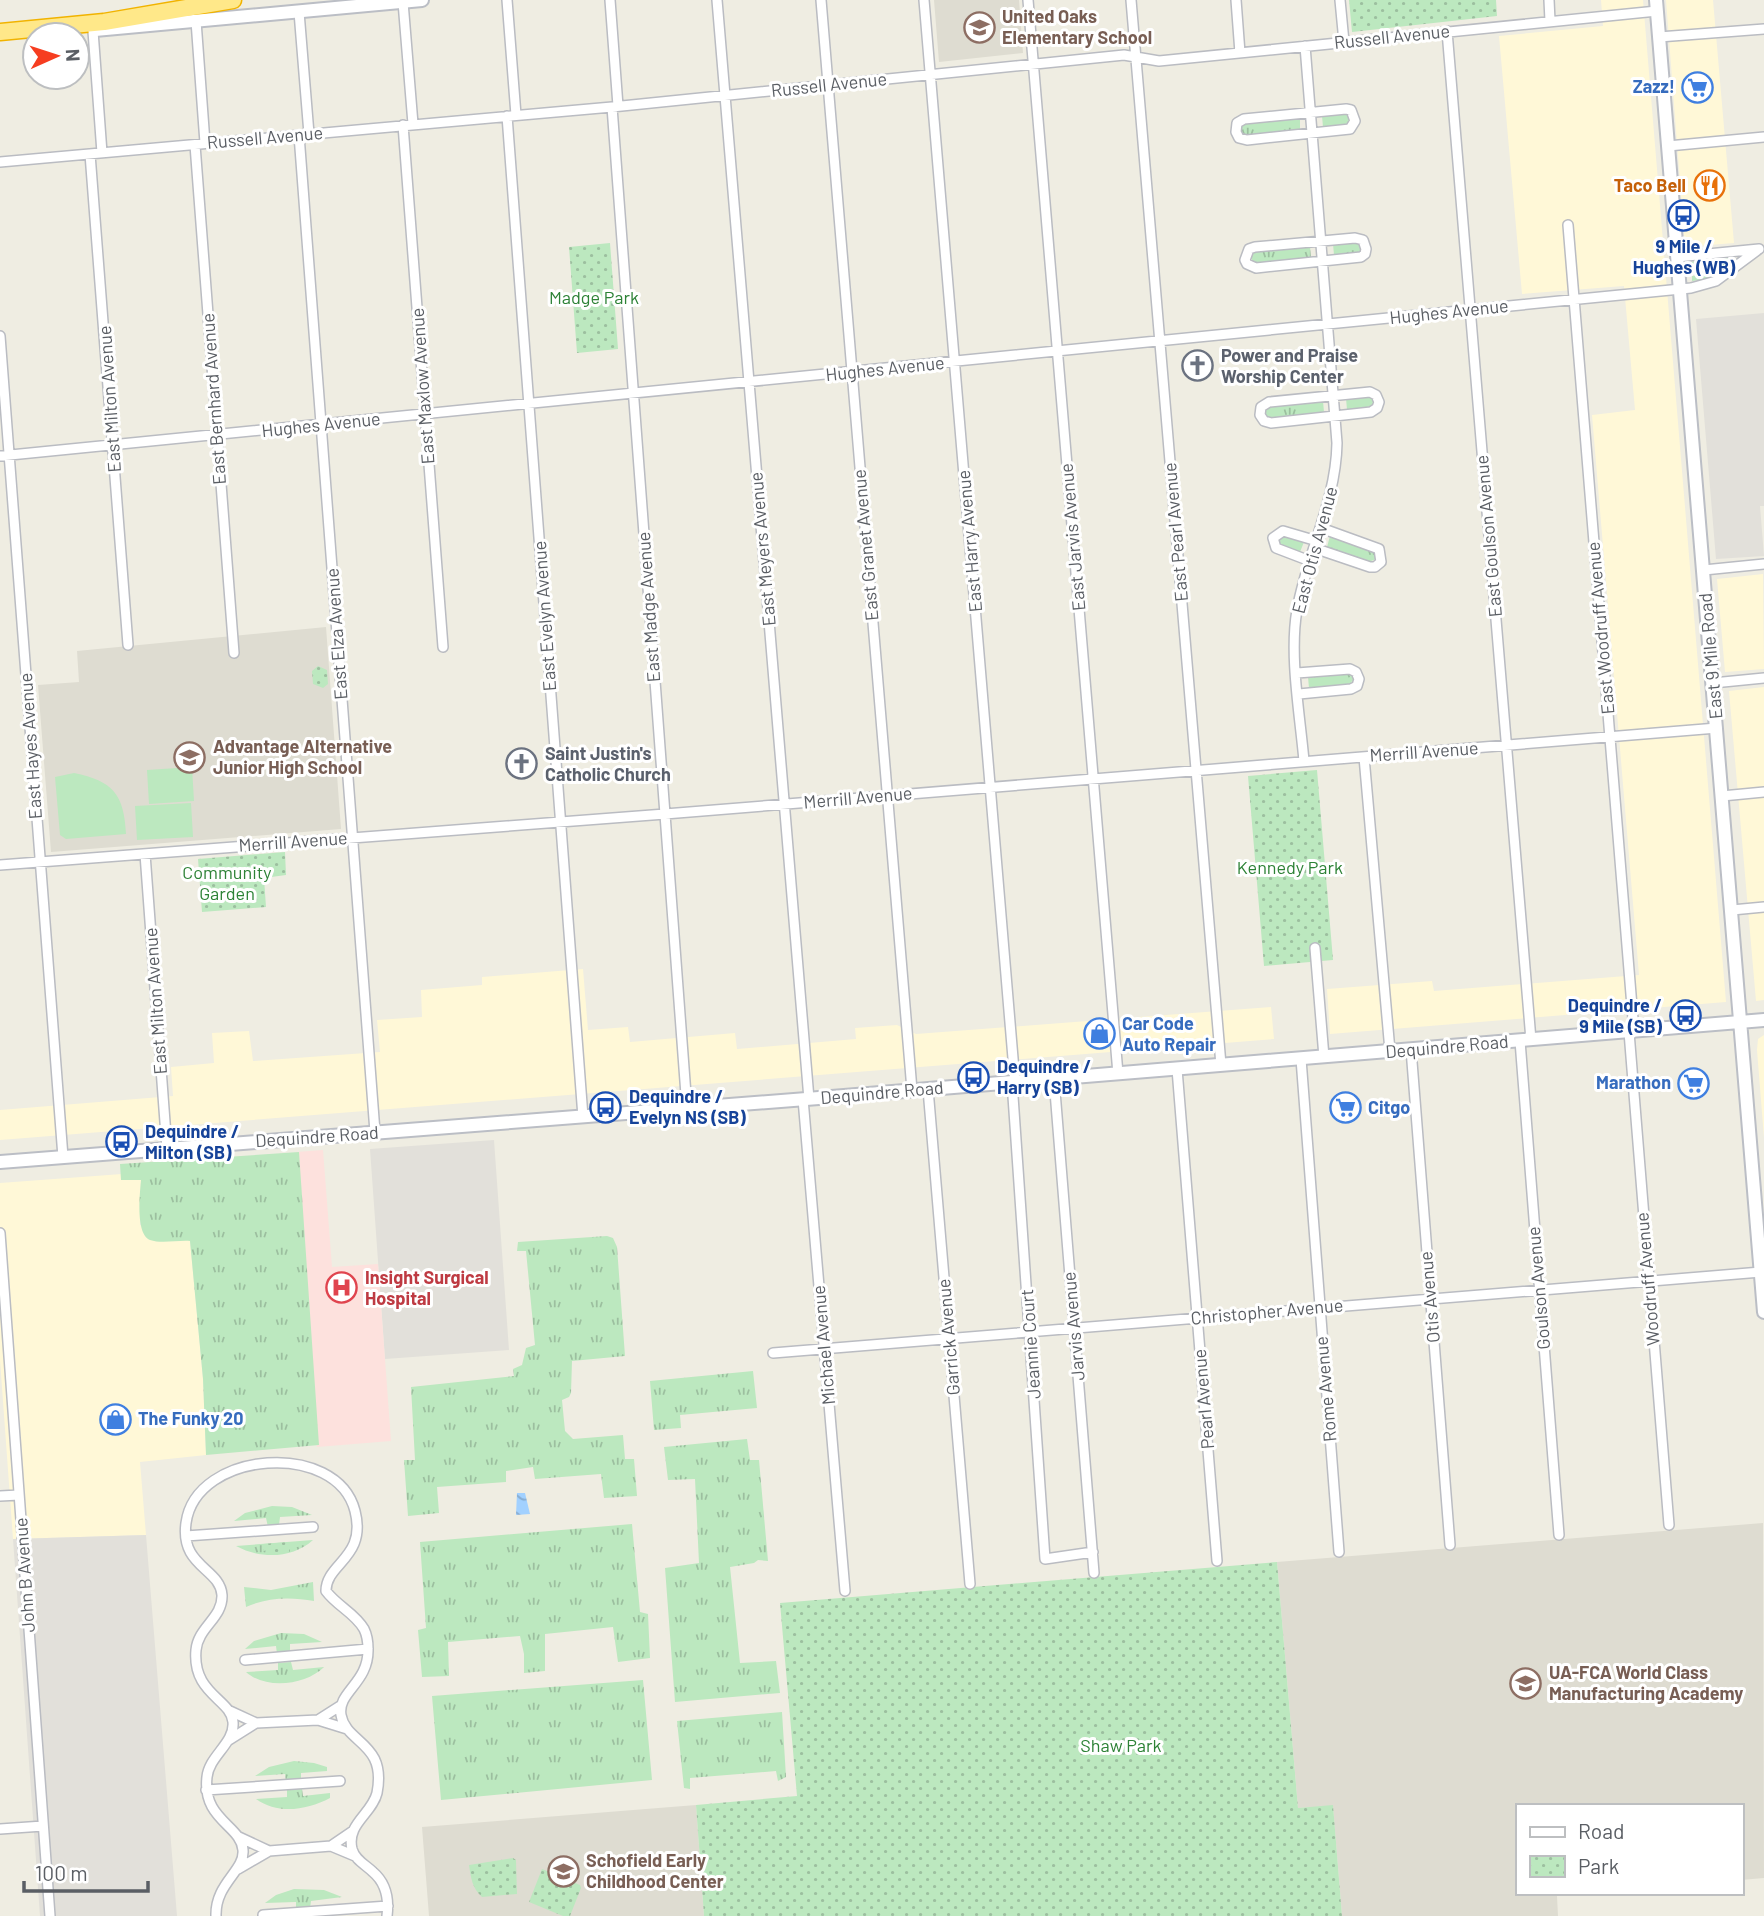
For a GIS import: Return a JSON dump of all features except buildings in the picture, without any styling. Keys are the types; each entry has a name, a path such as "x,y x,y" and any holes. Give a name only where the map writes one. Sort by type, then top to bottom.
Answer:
{"highway":[{"path":"0,32 104,22 233,0"}],"main road":[{"path":"93,31 422,0"},
{"name":"East 9 Mile Road","path":"1656,5 1764,1312"},
{"path":"0,40 21,38"},
{"name":"Dequindre Road","path":"0,1162 1764,1020"}],"street":[{"name":"East Evelyn Avenue","path":"507,0 529,405 583,1116"},
{"name":"East Madge Avenue","path":"610,0 633,394 687,1108"},
{"name":"East Meyers Avenue","path":"717,0 806,1099"},
{"name":"East Granet Avenue","path":"821,0 912,1090"},
{"name":"East Harry Avenue","path":"924,0 1013,1082"},
{"name":"East Jarvis Avenue","path":"1028,0 1118,1073"},
{"name":"East Pearl Avenue","path":"1131,0 1221,1065"},
{"path":"1236,0 1240,53"},
{"path":"1340,0 1343,42"},
{"path":"1549,0 1550,21"},
{"name":"East Maxlow Avenue","path":"403,2 425,415 443,647"},
{"name":"Russell Avenue","path":"0,162 725,96 1136,55 1159,61 1550,21 1656,5"},
{"name":"East Elza Avenue","path":"299,12 321,425 375,1132"},
{"name":"East Bernhard Avenue","path":"196,21 200,144 217,435 234,653"},
{"path":"1659,37 1764,29"},
{"path":"93,31 102,153"},
{"name":"East Goulson Avenue","path":"1447,32 1506,746 1525,1040"},
{"name":"East Otis Avenue","path":"1304,761 1295,622 1302,585 1334,484 1337,455 1305,46"},
{"path":"1351,110 1355,121 1350,129 1312,133 1243,140 1236,132 1237,123 1244,119 1351,110"},
{"path":"1668,146 1764,137"},
{"name":"East Milton Avenue","path":"90,154 128,645"},
{"name":"East Woodruff Avenue","path":"1568,225 1632,1032"},
{"path":"1360,238 1363,240 1366,249 1361,257 1322,261 1256,268 1245,260 1249,249 1255,247 1360,238"},
{"name":"Hughes Avenue","path":"1677,257 1762,249"},
{"name":"Hughes Avenue","path":"5,455 1700,287 1716,281 1762,249"},
{"name":"East Hayes Avenue","path":"0,336 5,455 63,1157"},
{"path":"1370,392 1376,395 1379,402 1377,408 1371,412 1336,416 1271,423 1264,421 1260,415 1261,407 1269,402 1370,392"},
{"path":"1310,561 1276,548 1273,538 1283,531 1370,567 1381,562 1379,550 1321,528"},
{"path":"1704,570 1764,564"},
{"path":"1297,673 1350,669 1356,672 1359,678 1357,686 1352,689 1298,694"},
{"path":"1713,683 1764,678"},
{"name":"Merrill Avenue","path":"0,865 1717,728"},
{"path":"1364,757 1390,1051"},
{"path":"1723,796 1764,792"},
{"name":"East Milton Avenue","path":"145,854 167,1149"},
{"path":"1732,909 1764,907"},
{"path":"1315,948 1324,1057"},
{"name":"Woodruff Avenue","path":"1632,1032 1648,1280 1669,1525"},
{"name":"Goulson Avenue","path":"1525,1040 1539,1290 1559,1535"},
{"name":"Otis Avenue","path":"1411,1049 1450,1545"},
{"name":"Rome Avenue","path":"1301,1059 1339,1552"},
{"name":"Pearl Avenue","path":"1177,1069 1217,1561"},
{"name":"Jarvis Avenue","path":"1054,1079 1094,1573"},
{"name":"Jeannie Court","path":"1013,1082 1045,1559 1093,1552"},
{"name":"Garrick Avenue","path":"928,1089 970,1584"},
{"name":"Michael Avenue","path":"806,1099 845,1591"},
{"name":"John B Avenue","path":"0,1233 50,1916"},
{"name":"Christopher Avenue","path":"773,1353 1761,1272"},
{"path":"256,1723 227,1708 205,1687 197,1668 196,1650 203,1631 221,1609 220,1586 197,1563 187,1543 186,1525 191,1508 205,1488 233,1471 263,1462 298,1464 329,1476 342,1487 351,1500 357,1525 356,1539 349,1554 330,1577 326,1591 364,1628 368,1649 366,1670 340,1706 318,1720"},
{"path":"0,1496 19,1495"},
{"path":"186,1536 313,1527"},
{"path":"245,1660 368,1649"},
{"path":"331,1846 353,1831 377,1794 377,1765 372,1753 347,1729 341,1717 340,1706"},
{"path":"216,1916 219,1894 243,1856 242,1844 216,1815 206,1790 210,1765 233,1730 227,1708"},
{"path":"227,1741 256,1723 318,1720 347,1729"},
{"path":"206,1790 340,1781"},
{"path":"0,1829 43,1826"},
{"path":"353,1831 352,1848 355,1856"},
{"path":"238,1837 269,1851"},
{"path":"236,1870 269,1851 331,1846 355,1856 380,1879 388,1906 387,1916"},
{"path":"263,1914 388,1906"}],"shaded area":[{"name":"United Oaks Elementary School","path":"934,0 1019,0 1023,53 939,62"},
{"path":"1601,0 1643,0 1726,1002 1330,1034 1327,989 1432,981 1434,991 1639,975 1592,415 1635,410 1624,286 1522,294 1499,36 1603,26"},
{"path":"1666,0 1713,0 1734,243 1685,247"},
{"path":"1764,313 1764,506 1760,506 1764,556 1716,559 1696,319"},
{"path":"1763,574 1764,669 1725,672 1717,579"},
{"name":"Advantage Alternative Junior High School","path":"326,627 341,829 51,852 38,685 79,682 77,651"},
{"path":"1764,687 1764,1000 1756,1001 1729,691"},
{"path":"583,969 588,1030 628,1027 630,1042 735,1033 737,1049 856,1039 855,1028 897,1025 916,1034 1271,1007 1274,1039 0,1140 0,1110 173,1096 171,1067 214,1063 212,1033 249,1031 253,1061 380,1052 377,1020 422,1017 421,990 482,985 482,977"},
{"path":"1764,1035 1764,1138 1757,1050 1758,1039"},
{"path":"494,1140 509,1350 385,1359 370,1149"},
{"name":"Insight Surgical Hospital","path":"323,1150 332,1267 378,1264 391,1441 317,1447 296,1152"},
{"path":"122,1174 141,1179 140,1225 190,1240 203,1379 206,1455 140,1462 146,1535 13,1539 0,1360 0,1183"},
{"name":"UA-FCA World Class Manufacturing Academy","path":"1763,1523 1764,1878 1743,1880 1743,1804 1516,1804 1516,1895 1567,1895 1557,1896 1558,1916 1342,1916 1333,1806 1298,1808 1277,1562"},
{"path":"146,1535 177,1916 40,1916 13,1539"},
{"name":"Schofield Early Childhood Center","path":"696,1805 704,1916 429,1916 422,1827"}],"green space":[{"path":"1349,0 1496,0 1497,16 1352,32"},
{"path":"1345,113 1351,119 1347,125 1323,127 1322,116"},
{"path":"1300,118 1300,129 1246,135 1241,132 1242,125 1245,124"},
{"name":"Madge Park","path":"610,243 618,349 577,353 569,247"},
{"path":"1360,243 1362,249 1358,253 1334,255 1333,244"},
{"path":"1310,246 1311,258 1257,263 1252,261 1252,253"},
{"path":"1727,258 1730,263 1717,273 1692,281 1692,276 1700,275 1702,271 1699,266 1691,266 1690,262"},
{"path":"1346,398 1374,399 1373,406 1347,410"},
{"path":"1323,401 1324,412 1270,418 1264,415 1265,408 1269,406"},
{"path":"1283,535 1304,542 1300,552 1277,543 1278,537"},
{"path":"1330,536 1373,551 1376,559 1369,562 1327,547"},
{"path":"318,666 327,670 328,684 323,688 313,684 312,671"},
{"path":"1349,673 1354,679 1349,685 1309,688 1308,677"},
{"path":"192,767 194,801 149,804 147,770"},
{"name":"Kennedy Park","path":"1317,770 1333,960 1264,966 1248,776"},
{"path":"74,773 98,780 114,792 123,809 126,834 66,839 60,835 55,777"},
{"path":"191,803 193,837 137,840 135,806"},
{"name":"Community Garden","path":"285,852 286,875 264,878 266,907 202,912 198,859"},
{"path":"299,1152 319,1445 206,1455 203,1379 190,1241 159,1242 145,1236 140,1222 141,1180 121,1180 120,1164"},
{"path":"607,1236 613,1238 617,1247 625,1356 572,1361 571,1393 562,1400 565,1431 573,1439 623,1435 625,1459 634,1459 637,1496 604,1498 601,1474 535,1479 533,1467 506,1471 506,1482 437,1487 439,1513 408,1516 404,1460 415,1460 411,1387 514,1376 513,1369 522,1365 526,1348 535,1345 526,1251 517,1251 518,1242"},
{"path":"753,1371 757,1408 680,1415 681,1428 654,1430 650,1381"},
{"path":"747,1439 750,1460 759,1460 768,1561 758,1560 730,1567 740,1663 776,1661 780,1693 675,1702 665,1568 699,1563 695,1479 668,1480 664,1447"},
{"path":"272,1506 292,1507 312,1515 280,1517 279,1525 268,1527 266,1518 234,1521 245,1513"},
{"path":"632,1524 640,1612 648,1614 650,1658 618,1662 613,1627 545,1634 545,1671 524,1673 520,1636 448,1642 449,1676 422,1677 418,1630 426,1628 420,1542"},
{"path":"313,1540 295,1551 276,1555 255,1553 236,1546"},
{"path":"289,1542 290,1552 269,1555 268,1550 264,1551 263,1544"},
{"name":"Shaw Park","path":"1277,1562 1298,1808 1333,1805 1342,1916 704,1916 696,1805 797,1796 780,1603"},
{"path":"313,1582 314,1601 280,1599 246,1607 244,1587 271,1590"},
{"path":"281,1633 304,1634 322,1642 290,1644 290,1653 277,1654 276,1646 245,1649 254,1641"},
{"path":"291,1662 293,1670 324,1667 307,1678 286,1683 264,1681 246,1672 278,1670 278,1663"},
{"path":"643,1680 652,1780 441,1800 432,1696"},
{"path":"782,1712 786,1777 778,1781 776,1771 690,1778 690,1789 684,1788 677,1721"},
{"path":"294,1761 314,1763 327,1767 327,1771 301,1773 301,1780 286,1782 285,1774 255,1776 269,1767"},
{"path":"302,1789 303,1796 330,1793 330,1798 293,1809 274,1807 256,1799 287,1797 287,1790"},
{"path":"513,1858 516,1860 517,1894 482,1897 474,1886 469,1865"},
{"path":"542,1869 580,1885 570,1916 563,1916 529,1902"},
{"path":"294,1889 324,1890 342,1897 311,1901 310,1908 296,1909 296,1902 265,1903 276,1895"}],"water":[{"path":"517,1493 525,1493 530,1514 516,1515"}],"place":[{"name":"United Oaks Elementary School","path":"979,27"},
{"name":"Zazz!","path":"1698,87"},
{"name":"Taco Bell","path":"1709,186"},
{"name":"9 Mile / Hughes (WB)","path":"1684,216"},
{"name":"Power and Praise Worship Center","path":"1198,366"},
{"name":"Advantage Alternative Junior High School","path":"190,757"},
{"name":"Saint Justin's Catholic Church","path":"522,764"},
{"name":"Dequindre / 9 Mile (SB)","path":"1685,1016"},
{"name":"Car Code Auto Repair","path":"1099,1034"},
{"name":"Dequindre / Harry (SB)","path":"974,1077"},
{"name":"Marathon","path":"1694,1083"},
{"name":"Dequindre / Evelyn NS (SB)","path":"606,1107"},
{"name":"Citgo","path":"1345,1108"},
{"name":"Dequindre / Milton (SB)","path":"122,1142"},
{"name":"Insight Surgical Hospital","path":"342,1288"},
{"name":"The Funky 20","path":"115,1419"},
{"name":"UA-FCA World Class Manufacturing Academy","path":"1526,1683"},
{"name":"Schofield Early Childhood Center","path":"563,1871"}]}
